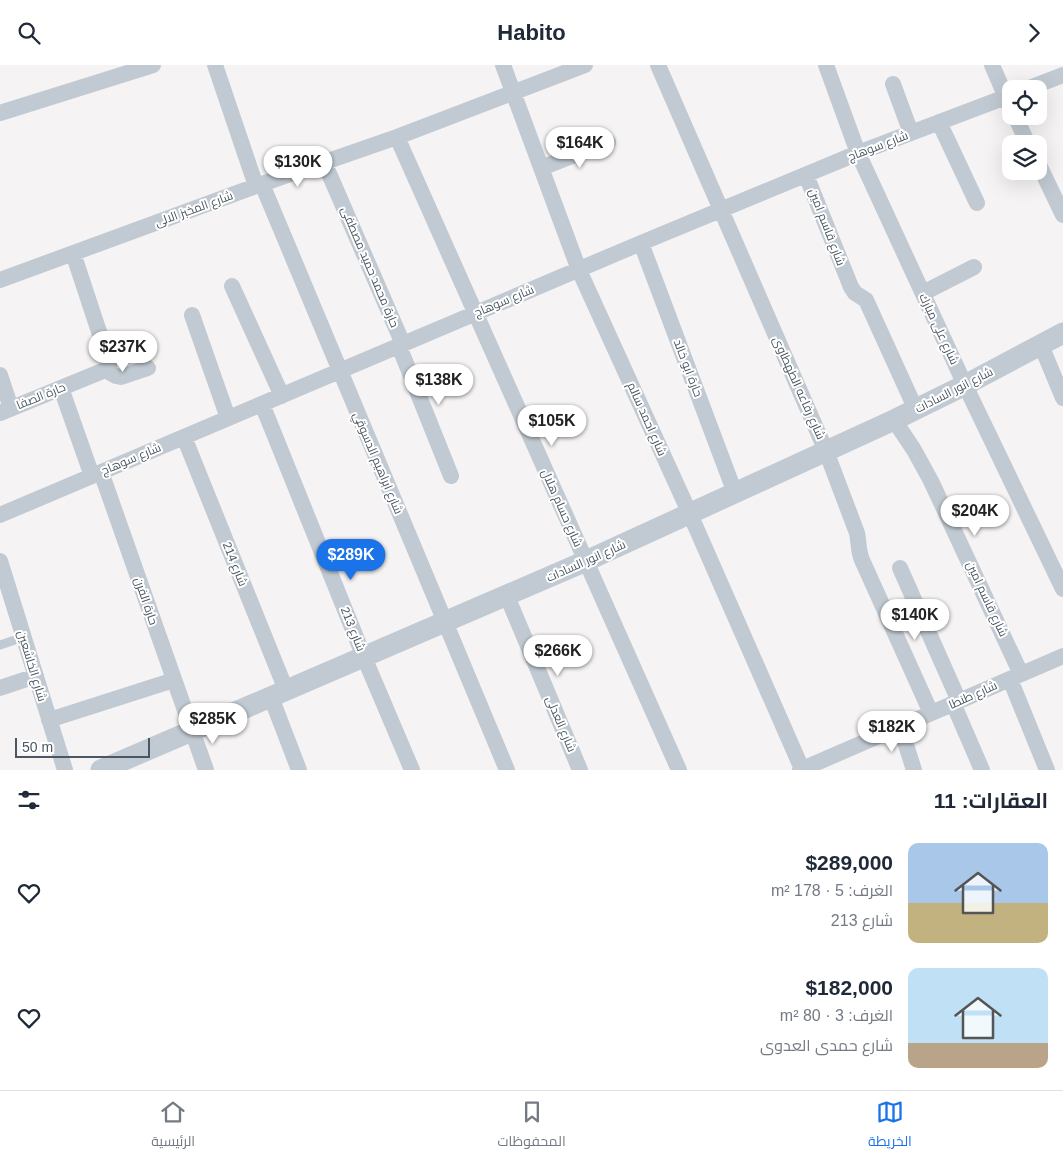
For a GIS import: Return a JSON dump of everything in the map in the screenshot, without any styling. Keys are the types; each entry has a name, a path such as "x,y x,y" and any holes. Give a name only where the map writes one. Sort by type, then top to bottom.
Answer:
{"street":[{"path":"0,113 153,65"},
{"name":"شارع ابراهيم الدسوقي","path":"215,65 259,185 340,371 507,770"},
{"name":"شارع احمد سالم","path":"503,65 579,270 805,769"},
{"name":"شارع المخبز الالى","path":"0,280 259,185 397,137 585,65"},
{"name":"شارع رفاعه الطهطاوى","path":"658,65 826,451 857,533 860,555 931,713"},
{"name":"شارع على مبارك","path":"826,65 858,153 965,385 1063,589"},
{"path":"992,65 1002,86"},
{"path":"1047,81 1063,75"},
{"path":"893,84 911,133"},
{"name":"شارع سوهاج","path":"0,515 858,153 1002,102"},
{"path":"939,123 977,203"},
{"name":"شارع حسام هلال","path":"397,137 679,770"},
{"path":"541,168 608,142"},
{"name":"حارة محمد حميد مصطفى","path":"324,162 401,345 451,477"},
{"name":"شارع قاسم امين","path":"806,175 851,287 855,293 866,300 916,410"},
{"path":"1047,177 1058,193 1063,215"},
{"name":"حارة ابو خالد","path":"641,243 736,493"},
{"path":"73,253 109,362 106,370 121,377 148,368"},
{"path":"923,293 974,267"},
{"path":"232,286 282,396"},
{"path":"192,315 228,418"},
{"name":"شارع انور السادات","path":"101,770 507,596 690,514 916,410 1063,333"},
{"path":"1041,345 1063,399"},
{"name":"حارة الصفا","path":"6,410 106,370"},
{"path":"0,375 6,410"},
{"name":"حارة الفرن","path":"61,388 97,474 206,770"},
{"name":"شارع 213","path":"262,404 364,657 412,770"},
{"name":"شارع قاسم امين","path":"894,420 914,450 931,481 1016,676 1047,770"},
{"name":"شارع 214","path":"184,437 278,694 299,770"},
{"name":"شارع الخاشعين","path":"0,561 65,770"},
{"path":"900,568 982,770"},
{"name":"شارع العدلى","path":"507,596 580,770"},
{"name":"شارع طنطا","path":"805,769 1063,656"},
{"path":"0,688 36,676"},
{"path":"50,720 174,680"},
{"path":"900,727 914,770"}],"lane":[{"path":"0,645 24,637"}]}
